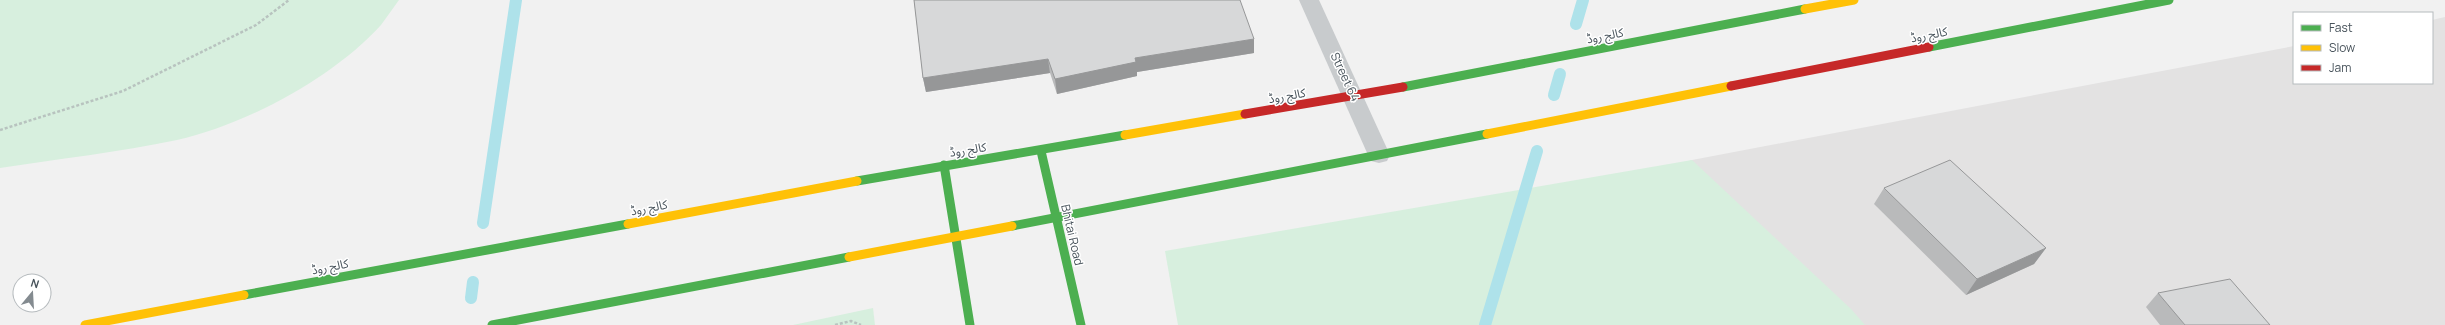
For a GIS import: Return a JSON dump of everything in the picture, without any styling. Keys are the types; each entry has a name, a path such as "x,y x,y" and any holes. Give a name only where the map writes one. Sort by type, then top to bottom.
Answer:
{"street":[{"name":"Street 64","path":"1309,0 1354,96 1379,155"},
{"name":"کالج روڈ","path":"85,325 944,166 1041,151 1354,96 1854,0"},
{"name":"کالج روڈ","path":"492,325 1056,218 2169,0"},
{"name":"Bhitai Road","path":"1041,151 1081,325"},
{"path":"944,166 970,325"}],"path":[{"path":"0,130 123,91 256,25 289,0"},
{"path":"835,325 851,321 861,325"}],"shaded area":[{"path":"2445,17 2445,325 1645,325 1568,200 1692,160 2293,46 2293,84 2433,84 2433,20"}],"green space":[{"path":"0,0 399,0 381,25 362,44 339,63 287,96 259,111 231,123 204,133 177,140 111,152 0,168"},
{"path":"1692,160 1851,309 1865,325 1178,325 1165,251"},
{"path":"873,308 875,325 793,325"}],"building":[{"path":"914,0 1240,0 1254,39 1135,58 1136,62 1055,79 1048,59 923,78"},
{"path":"1950,160 2046,248 1977,279 1884,188"},
{"path":"2230,279 2270,325 2185,325 2158,293"}],"waterway":[{"path":"483,223 516,0"},
{"path":"1576,24 1583,0"},
{"path":"1554,95 1560,74"},
{"path":"1485,325 1537,151"},
{"path":"471,298 473,282"}],"traffic: fast":[{"path":"1929,47 2169,0"},
{"path":"1403,87 1805,9"},
{"path":"1012,226 1487,134"},
{"path":"857,181 1125,135"},
{"path":"1041,151 1081,325"},
{"path":"944,165 970,325"},
{"path":"244,295 628,224"},
{"path":"492,325 849,257"}],"traffic: slow":[{"path":"1805,9 1854,0"},
{"path":"1487,134 1731,86"},
{"path":"1125,135 1245,114"},
{"path":"628,224 857,181"},
{"path":"849,257 1012,226"},
{"path":"85,325 244,295"}],"traffic: jam":[{"path":"1731,86 1929,47"},
{"path":"1245,114 1403,87"}]}
